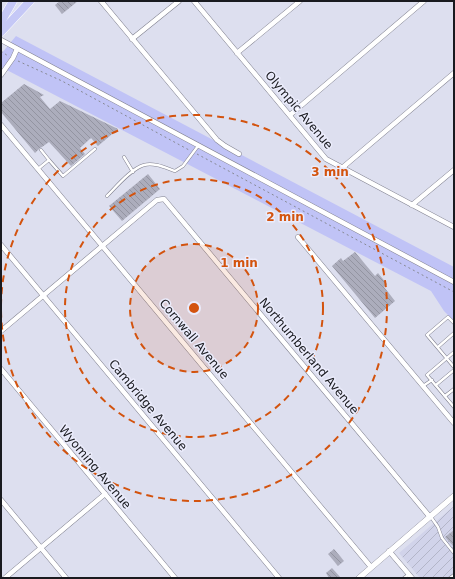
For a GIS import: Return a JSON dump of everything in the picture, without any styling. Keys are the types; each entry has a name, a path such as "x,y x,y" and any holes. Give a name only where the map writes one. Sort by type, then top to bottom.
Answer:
{"highway":[{"path":"2,25 13,1"},
{"path":"2,25 30,1"}],"street":[{"path":"101,1 218,140 225,146 240,154"},
{"path":"132,39 178,1"},
{"name":"Olympic Avenue","path":"194,1 326,158 342,168 454,227"},
{"path":"237,53 300,1"},
{"path":"290,115 424,1"},
{"path":"1,40 454,282"},
{"path":"1,75 13,58 17,49"},
{"path":"342,168 454,73"},
{"name":"Cornwall Avenue","path":"1,125 371,567"},
{"path":"412,205 454,170"},
{"name":"Northumberland Avenue","path":"1,331 159,199 166,200 430,517"},
{"path":"298,237 454,423"},
{"name":"Cambridge Avenue","path":"1,245 279,578"},
{"name":"Wyoming Avenue","path":"1,370 174,578"},
{"path":"5,578 105,494"},
{"path":"359,578 454,496"},
{"path":"1,500 66,578"},
{"path":"389,552 410,576"}],"lane":[{"path":"107,196 133,172 144,165 157,165 175,171 183,166 199,145"},
{"path":"42,150 63,176 95,149"},
{"path":"124,157 133,172"},
{"path":"38,169 49,160"},
{"path":"454,323 448,317 427,335 454,367"},
{"path":"438,347 454,333"},
{"path":"454,352 427,375 454,406"},
{"path":"436,385 454,370"},
{"path":"423,386 432,380"},
{"path":"445,396 454,389"},
{"path":"430,517 438,527 442,538 454,553"},
{"path":"450,578 454,575"},
{"path":"404,578 410,576"}],"path":[{"path":"1,51 10,57"},
{"path":"16,60 62,81 454,292"}],"shaded area":[{"path":"16,36 454,267 454,321 444,311 431,291 1,67 1,54"},
{"path":"454,506 454,578 420,578 399,553"}],"building":[{"path":"60,1 78,1 62,14 55,5"},
{"path":"24,84 44,95 40,97 50,109 60,101 118,129 98,146 91,138 80,148 85,154 71,166 49,142 35,153 1,112 1,103"},
{"path":"148,174 160,189 122,221 109,206"},
{"path":"355,252 375,276 378,273 387,284 384,287 395,301 375,318 332,266 341,258 343,261"},
{"path":"454,530 454,547 445,537"},
{"path":"334,549 344,561 338,566 328,554"},
{"path":"332,568 341,578 329,578 326,573"}]}
